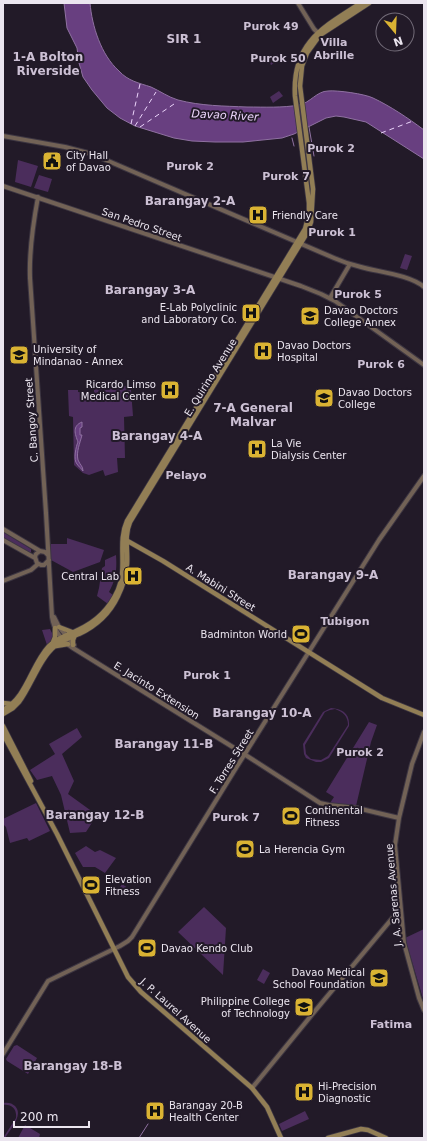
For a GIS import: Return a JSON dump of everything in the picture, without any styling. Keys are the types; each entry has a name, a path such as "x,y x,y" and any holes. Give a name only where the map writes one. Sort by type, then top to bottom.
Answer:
{"main road":[{"path":"298,3 319,34"},
{"path":"319,34 361,3"},
{"path":"319,34 369,3"},
{"name":"E. Quirino Avenue","path":"3,710 21,696 46,649 53,642 87,629 98,622 108,612 118,597 126,572 124,539 130,522 299,243 309,229 312,214 313,189 300,82 302,66 307,53 319,34"},
{"name":"E. Quirino Avenue","path":"299,243 305,229 309,203 296,105 295,82 298,65 306,47 319,34"},
{"path":"3,136 65,147 92,154 350,264 408,279 424,287"},
{"name":"San Pedro Street","path":"3,186 278,278 330,298 424,365"},
{"name":"C. Bangoy Street","path":"38,197 33,226 30,271 52,613 57,628 64,638"},
{"path":"330,298 350,264"},
{"name":"F. Torres Street","path":"3,1054 48,981 126,943 132,937 244,754 379,540 424,476"},
{"path":"3,529 40,551 45,552 49,558 47,563 3,581"},
{"name":"A. Mabini Street","path":"124,539 382,698 424,715"},
{"path":"3,540 35,558 41,565 49,570"},
{"path":"35,558 36,554 40,551"},
{"path":"53,642 57,628 75,633 73,640 74,645"},
{"name":"E. Quirino Avenue","path":"3,714 13,708 51,649 64,638"},
{"name":"E. Jacinto Extension","path":"64,638 68,644 78,651 322,804 357,808 399,818"},
{"name":"E. Jacinto Extension","path":"64,638 74,645 78,651"},
{"path":"51,649 59,645 68,644"},
{"path":"3,703 12,704"},
{"name":"J. P. Laurel Avenue","path":"3,726 35,789 35,794"},
{"name":"J. A. Sarenas Avenue","path":"424,732 414,759 399,818 395,845 404,943 419,998 424,1010"},
{"name":"J. P. Laurel Avenue","path":"3,734 128,977 141,992 252,1088 267,1107 281,1138"},
{"path":"252,1088 400,909"},
{"path":"328,1138 361,1129 368,1130 386,1138"}],"shaded area":[{"path":"278,54 281,59 271,65 268,60"},
{"path":"279,91 283,96 273,103 270,97"},
{"path":"18,160 38,166 31,187 15,182"},
{"path":"39,175 52,179 48,192 34,188"},
{"path":"405,254 412,256 407,270 400,268"},
{"path":"94,385 128,386 131,390 133,416 124,417 125,458 117,458 118,472 105,476 103,470 89,475 83,473 74,465 73,417 69,416 68,390 94,393"},
{"path":"3,532 31,549 31,552 28,553 3,537"},
{"path":"67,538 104,550 100,562 73,572 51,560 51,544 67,544"},
{"path":"116,555 116,574 109,592 113,595 108,604 97,596 102,568 105,566 105,560"},
{"path":"50,629 53,635 52,641 47,645 42,630"},
{"path":"331,708 339,709 347,715 349,726 329,758 321,762 316,762 306,758 303,744 323,712","holes":["335,709 343,713 346,717 348,725 328,756 321,760 311,759 306,754 305,745 325,712"]},
{"path":"369,722 377,725 371,742 356,806 330,803 334,797 326,792"},
{"path":"77,728 82,737 62,754 74,781 68,794 97,815 86,832 70,833 61,795 52,776 37,780 30,770 55,754 49,744"},
{"path":"36,803 50,831 29,841 27,838 10,843 6,827 3,824 3,819"},
{"path":"86,846 95,852 100,850 116,858 105,873 95,867 83,867 75,853"},
{"path":"122,884 131,890 128,895 119,889"},
{"path":"204,907 226,928 223,975 178,932"},
{"path":"424,929 424,1002 405,938"},
{"path":"263,969 270,973 264,984 257,980"},
{"path":"17,1045 37,1058 28,1074 6,1059 14,1046"},
{"path":"3,1103 10,1103 14,1105 18,1114 15,1122 5,1138 3,1138 16,1118 16,1112 11,1106 3,1105"},
{"path":"305,1111 309,1119 282,1131 279,1124"},
{"path":"25,1125 40,1134 39,1138 18,1138"}],"water":[{"name":"Davao River","path":"64,3 90,3 95,30 102,49 122,74 138,83 151,87 178,100 204,105 221,106 293,106 303,104 320,93 332,91 364,95 386,105 424,130 424,159 366,122 336,116 326,118 294,134 282,138 243,142 192,141 174,138 135,126 120,118 107,108 83,77 77,48 67,28"},
{"path":"82,422 80,435 82,435 78,448 78,460 83,471 76,462 75,456 78,442 75,430"}],"waterway":[{"path":"309,127 314,156"},
{"path":"292,138 294,146"},
{"path":"139,1138 148,1124"}],"ferry route":[{"path":"131,124 140,84"},
{"path":"135,126 156,92"},
{"path":"140,127 177,102"},
{"path":"381,133 413,121"}],"place":[{"name":"City Hall of Davao","path":"52,161"},
{"name":"Friendly Care","path":"258,215"},
{"name":"E-Lab Polyclinic and Laboratory Co.","path":"251,313"},
{"name":"Davao Doctors College Annex","path":"310,316"},
{"name":"Davao Doctors Hospital","path":"263,351"},
{"name":"University of Mindanao - Annex","path":"19,355"},
{"name":"Ricardo Limso Medical Center","path":"170,390"},
{"name":"Davao Doctors College","path":"324,398"},
{"name":"La Vie Dialysis Center","path":"257,449"},
{"name":"Central Lab","path":"133,576"},
{"name":"Badminton World","path":"301,634"},
{"name":"Continental Fitness","path":"291,816"},
{"name":"La Herencia Gym","path":"245,849"},
{"name":"Elevation Fitness","path":"91,885"},
{"name":"Davao Kendo Club","path":"147,948"},
{"name":"Davao Medical School Foundation","path":"379,978"},
{"name":"Philippine College of Technology","path":"304,1007"},
{"name":"Hi-Precision Diagnostic","path":"304,1092"},
{"name":"Barangay 20-B Health Center","path":"155,1111"}],"district":[{"name":"Purok 49","path":"271,26"},
{"name":"SIR 1","path":"184,39"},
{"name":"Villa Abrille","path":"334,48"},
{"name":"Purok 50","path":"278,58"},
{"name":"1-A Bolton Riverside","path":"48,64"},
{"name":"Purok 2","path":"331,148"},
{"name":"Purok 2","path":"190,166"},
{"name":"Purok 7","path":"286,176"},
{"name":"Barangay 2-A","path":"190,201"},
{"name":"Purok 1","path":"332,232"},
{"name":"Barangay 3-A","path":"150,290"},
{"name":"Purok 5","path":"358,294"},
{"name":"Purok 6","path":"381,364"},
{"name":"7-A General Malvar","path":"253,415"},
{"name":"Barangay 4-A","path":"157,436"},
{"name":"Pelayo","path":"186,475"},
{"name":"Barangay 9-A","path":"333,575"},
{"name":"Tubigon","path":"345,621"},
{"name":"Purok 1","path":"207,675"},
{"name":"Barangay 10-A","path":"262,713"},
{"name":"Barangay 11-B","path":"164,744"},
{"name":"Purok 2","path":"360,752"},
{"name":"Barangay 12-B","path":"95,815"},
{"name":"Purok 7","path":"236,817"},
{"name":"Fatima","path":"391,1024"},
{"name":"Barangay 18-B","path":"73,1066"}]}
